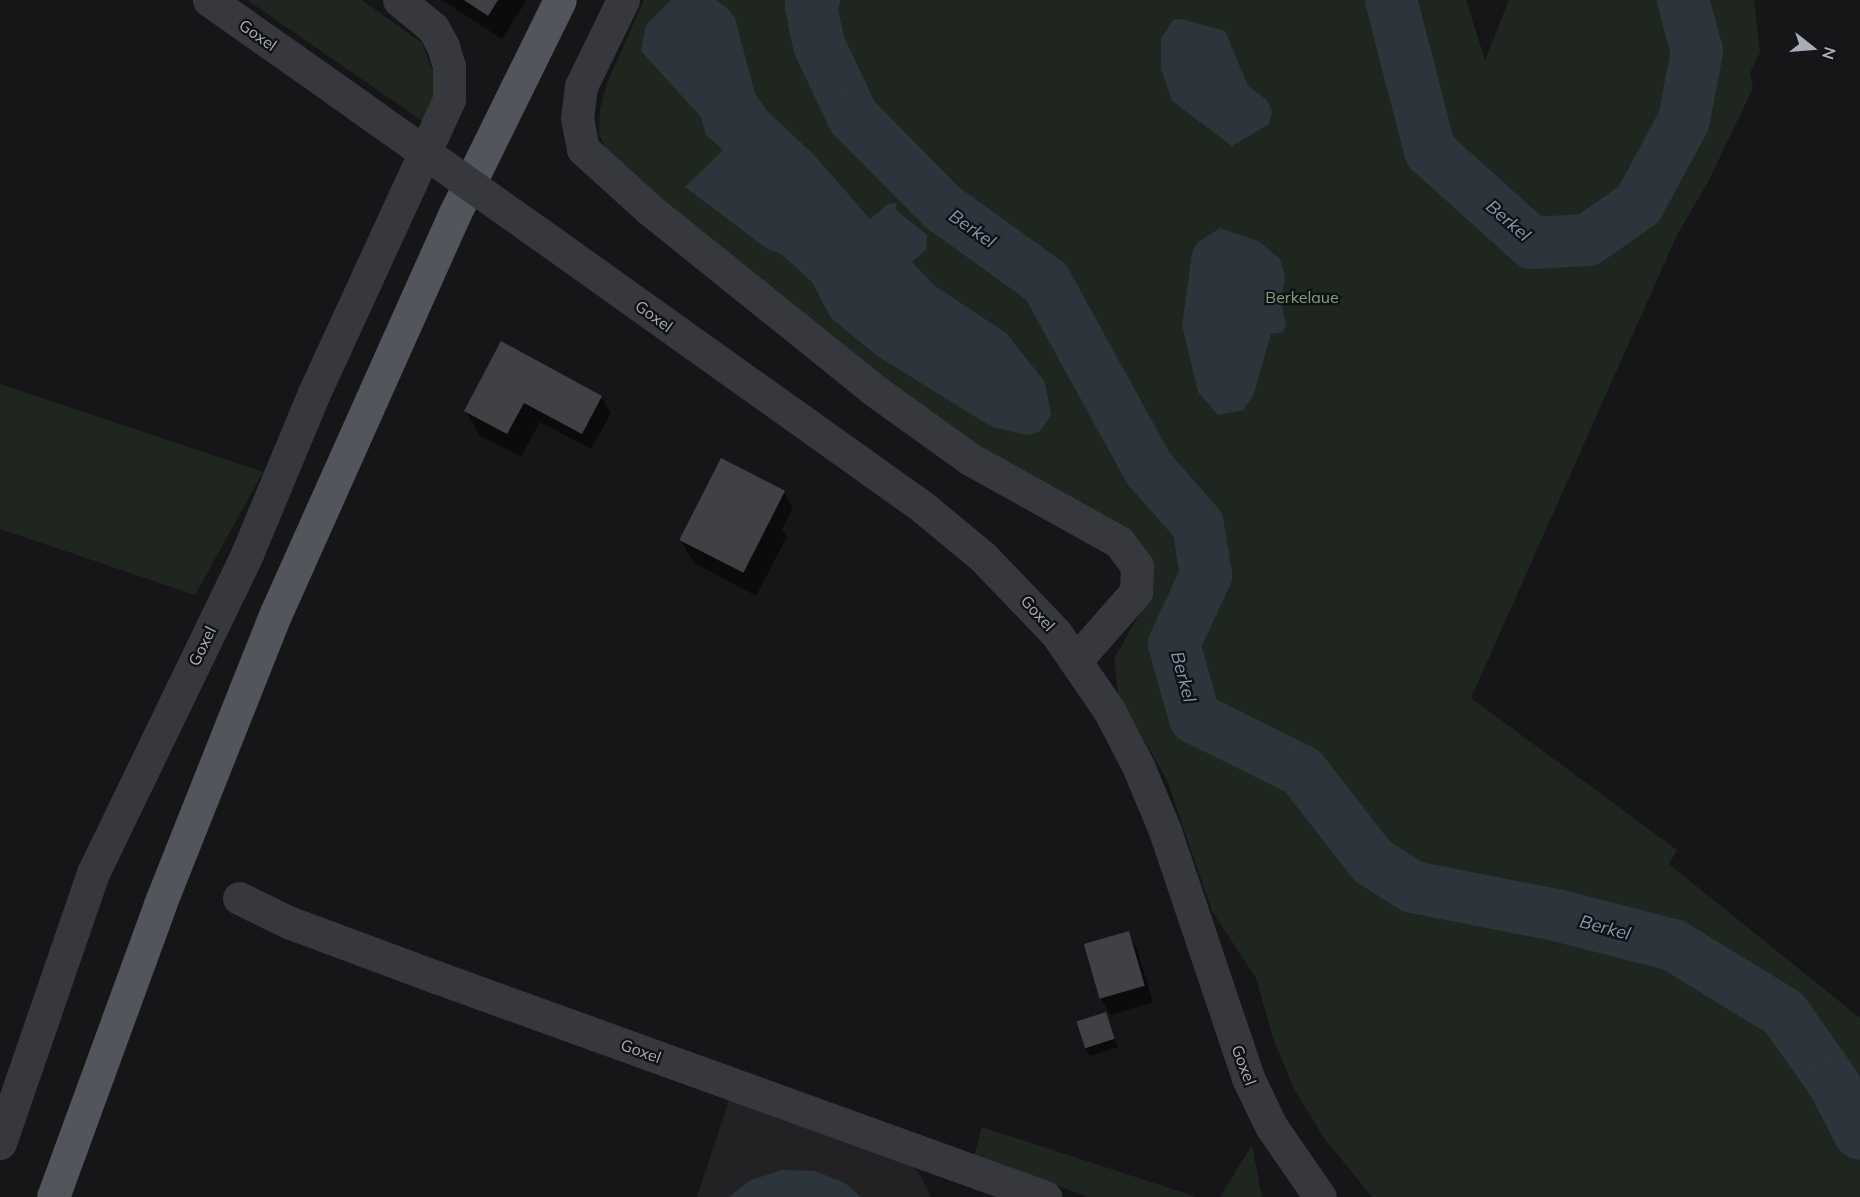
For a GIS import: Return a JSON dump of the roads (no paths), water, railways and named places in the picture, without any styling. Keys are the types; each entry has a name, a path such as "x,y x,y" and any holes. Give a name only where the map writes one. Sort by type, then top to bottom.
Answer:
{"main road":[{"path":"52,1197 160,904 276,613 455,213 560,0"}],"street":[{"name":"Goxel","path":"208,0 925,510 983,557 1032,605 1076,660 1124,737 1160,820 1255,1094 1285,1148 1320,1197"},
{"name":"Goxel","path":"0,1143 93,873 247,554 314,393 449,99 449,66 433,28 399,0"},
{"path":"623,0 581,87 577,117 583,148 649,209 874,390 970,459 1119,542 1137,566 1136,592 1122,611 1076,660"},
{"name":"Goxel","path":"239,898 288,922 436,977 1045,1197"}],"waterway":[{"name":"Berkel","path":"814,0 811,7 819,45 853,117 942,207 1046,282 1149,469 1198,525 1206,575 1174,644 1195,718 1302,771 1372,861 1413,887 1556,915 1673,945 1784,1013 1834,1084 1860,1134"},
{"name":"Berkel","path":"1391,0 1430,151 1532,243 1588,240 1639,204 1684,120 1697,51 1683,0"}],"park label":[{"name":"Berkelaue","path":"1302,297"}]}
